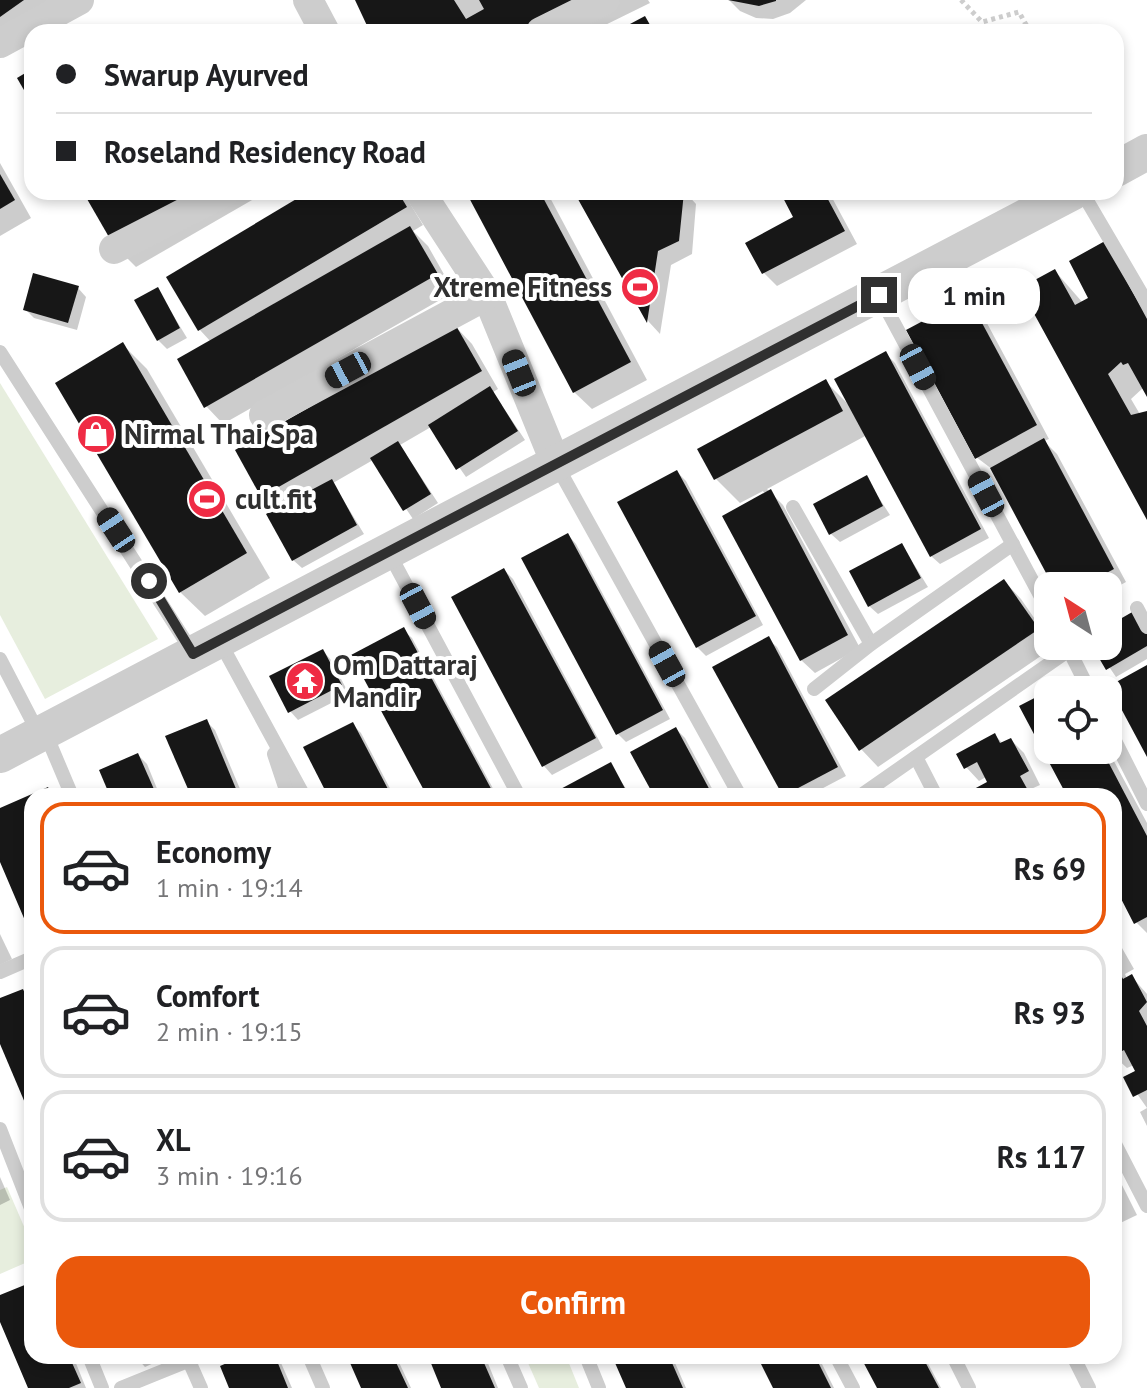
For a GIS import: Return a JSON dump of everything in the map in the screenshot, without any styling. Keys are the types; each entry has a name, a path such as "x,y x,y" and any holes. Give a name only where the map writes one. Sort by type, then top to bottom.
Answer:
{"street":[{"path":"35,24 79,0"},
{"path":"308,0 321,24"},
{"path":"557,24 605,0"},
{"path":"0,43 24,30"},
{"path":"1124,165 1147,152"},
{"path":"114,249 209,200"},
{"path":"425,200 487,295 556,464"},
{"path":"0,755 1058,200"},
{"path":"264,415 487,295"}],"lane":[{"path":"1087,200 1147,303"},
{"path":"879,295 1034,584"},
{"path":"0,352 206,647 263,719 300,788"},
{"path":"556,464 736,788"},
{"path":"793,507 871,644"},
{"path":"814,689 871,644 1013,544"},
{"path":"389,552 515,788"},
{"path":"1137,608 1147,627"},
{"path":"0,659 42,733 68,788"},
{"path":"871,788 1051,660"},
{"path":"263,719 285,788"},
{"path":"1122,755 1147,804"},
{"path":"916,757 932,788"},
{"path":"0,972 24,962"},
{"path":"0,1129 24,1190"},
{"path":"1122,1158 1147,1206"},
{"path":"92,1364 102,1388"},
{"path":"121,1388 180,1364"},
{"path":"196,1364 201,1388"},
{"path":"312,1364 323,1388"},
{"path":"510,1364 521,1388"},
{"path":"589,1364 599,1388"},
{"path":"840,1364 853,1388"},
{"path":"957,1364 969,1388"},
{"path":"1077,1364 1089,1388"}],"path":[{"path":"961,0 982,22 1019,12 1026,24"}],"green space":[{"path":"0,383 158,639 45,699 0,615"},
{"path":"7,1187 24,1226 24,1264 0,1274 0,1190"},
{"path":"528,1364 569,1364 579,1388 539,1388"}],"building":[{"path":"0,0 24,0 0,17"},
{"path":"355,0 454,0 466,19 484,9 479,0 584,0 534,24 366,24"},
{"path":"728,0 776,0 776,1 759,6"},
{"path":"645,16 650,24 630,24"},
{"path":"24,74 24,90 17,78"},
{"path":"0,174 15,200 0,209"},
{"path":"88,200 205,200 117,251"},
{"path":"295,200 403,200 407,207 198,331 166,277"},
{"path":"470,200 544,200 631,362 573,393"},
{"name":"Xtreme Fitness","path":"578,200 683,200 679,241 658,251 647,323"},
{"path":"784,200 828,200 845,231 762,274 745,243 793,217"},
{"path":"410,226 438,274 204,408 177,359"},
{"path":"1105,241 1147,319 1147,397 1128,363 1123,365 1121,362 1108,374 1131,415 1147,411 1147,520 1020,288 1055,269 1075,305 1088,298 1069,261"},
{"path":"33,273 79,286 68,323 23,310"},
{"path":"158,287 180,328 157,341 134,300"},
{"path":"968,297 1037,425 975,459 906,330"},
{"path":"455,324 482,371 261,497 235,450"},
{"path":"123,342 247,553 179,593 55,383"},
{"path":"886,351 981,529 930,557 834,379"},
{"path":"826,379 843,411 714,480 697,449"},
{"path":"490,386 518,431 456,470 428,425"},
{"path":"1044,438 1114,569 1108,572 1046,572 990,468"},
{"path":"398,441 431,494 403,511 370,458"},
{"path":"677,470 756,616 696,648 617,502"},
{"path":"867,475 883,506 829,535 813,504"},
{"path":"332,479 357,525 292,561 266,514"},
{"path":"771,489 848,635 800,661 722,516"},
{"path":"568,533 663,710 616,735 521,558"},
{"path":"902,543 921,578 868,607 849,571"},
{"path":"504,568 596,738 542,767 451,597"},
{"path":"1004,579 1034,622 1034,632 859,751 825,700"},
{"path":"1134,611 1147,634 1147,646 1106,670 1100,660 1122,660 1122,618"},
{"path":"404,627 491,788 423,788 351,655"},
{"path":"769,636 838,767 798,788 779,788 712,667"},
{"name":"Om Dattaraj Mandir","path":"323,649 342,685 288,713 269,676"},
{"path":"1147,665 1147,757 1122,710 1122,679"},
{"path":"1034,698 1034,734 1019,706"},
{"path":"207,719 236,788 188,788 165,736"},
{"path":"353,722 387,788 324,788 303,747"},
{"path":"676,727 709,788 650,788 630,752"},
{"path":"995,733 1000,743 1011,738 1029,771 1020,776 1027,788 976,788 987,782 977,762 964,769 956,754"},
{"path":"138,753 153,788 107,788 99,770"},
{"path":"611,762 625,788 562,788"},
{"path":"1050,764 1109,764 1122,788 1063,788"},
{"path":"1122,788 1147,836 1147,917 1134,924 1122,901"},
{"path":"24,798 24,918 0,862 0,808"},
{"path":"1132,974 1147,1002 1139,1011 1147,1026 1147,1090 1133,1097 1123,1077 1135,1071 1124,1050 1122,977"},
{"path":"23,989 24,991 24,1101 0,1044 0,998"},
{"path":"24,1285 24,1364 73,1364 81,1383 69,1388 28,1388 0,1322 0,1295"},
{"path":"278,1364 288,1388 229,1388 220,1366"},
{"path":"350,1364 397,1364 408,1388 361,1388"},
{"path":"431,1364 484,1364 495,1388 441,1388"},
{"path":"616,1364 672,1364 683,1388 626,1388"},
{"path":"761,1364 819,1364 831,1388 773,1388"},
{"path":"864,1364 926,1364 939,1388 877,1388"}],"place":[{"name":"Xtreme Fitness","path":"640,287"},
{"name":"Nirmal Thai Spa","path":"96,434"},
{"name":"cult.fit","path":"207,499"},
{"name":"Om Dattaraj Mandir","path":"305,681"}],"route":[{"path":"149,581 193,654 879,295"}]}
